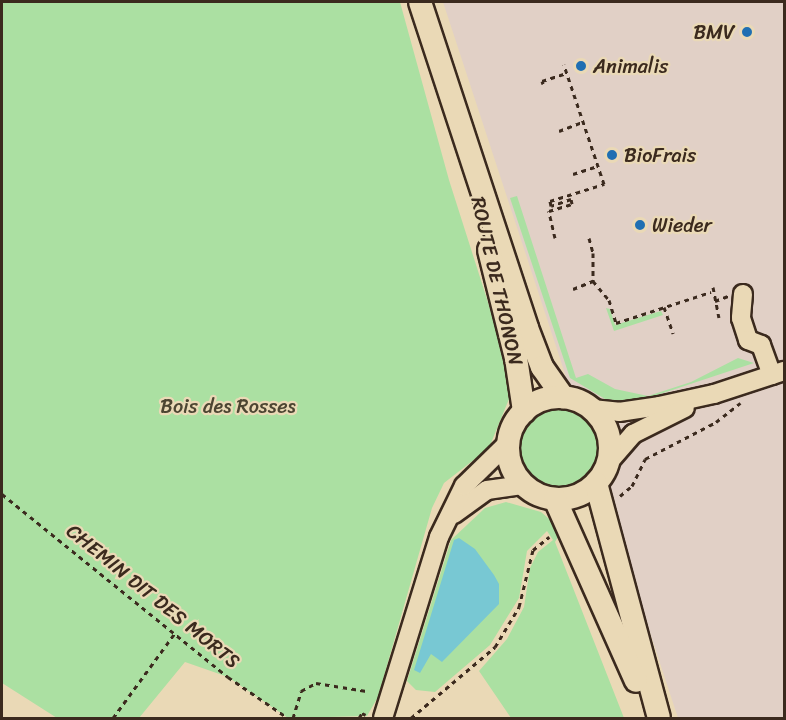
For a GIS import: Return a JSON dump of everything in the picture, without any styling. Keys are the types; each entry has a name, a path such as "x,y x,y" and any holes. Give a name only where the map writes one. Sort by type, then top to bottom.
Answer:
{"main road":[{"name":"ROUTE DE THONON","path":"420,2 467,152 539,361 563,397"},
{"name":"ROUTE DE THONON","path":"467,152 516,358 524,411"},
{"path":"602,473 579,495 555,499 540,496 524,485 510,463 508,442 524,411 542,400 563,397 592,409 609,436 602,473 659,718"},
{"path":"555,499 654,718"}],"street":[{"path":"592,409 624,412 714,394 778,373 761,345 748,340 741,318 743,294"},
{"path":"602,473 633,434 714,394"},
{"path":"383,718 445,524 470,479 508,442"},
{"path":"445,524 479,493 495,487 524,485"}],"path":[{"path":"555,238 549,211 572,204 571,199 551,206 550,201 604,184 588,129 564,65"},
{"path":"543,84 542,81 569,74"},
{"path":"559,131 584,122"},
{"path":"573,174 598,166"},
{"path":"589,238 593,253 594,281 609,300 616,323 711,292"},
{"path":"573,289 594,281"},
{"path":"713,287 718,317"},
{"path":"664,307 673,333"},
{"path":"620,496 632,486 645,459 726,416 738,406 741,398"},
{"name":"CHEMIN DIT DES MORTS","path":"2,494 175,633 288,718"},
{"path":"411,718 495,647 519,607 533,550 549,537"},
{"path":"113,718 175,633"},
{"path":"292,718 301,691 316,683 366,691"}],"shaded area":[{"path":"443,2 784,2 784,718 678,718"}],"green space":[{"name":"Bois des Rosses","path":"2,2 400,2 449,180 500,340 509,399 489,448 444,483 432,508 378,697 367,716 288,718 228,677 185,662 139,718 57,718 2,683"},
{"path":"517,196 576,378 588,374 615,389 648,396 691,382 738,358 754,363 631,402 605,399 570,378 510,198"},
{"path":"606,308 610,309 615,325 661,311 663,315 614,331"},
{"path":"557,406 573,409 586,418 595,431 598,447 595,463 586,476 573,485 557,488 541,485 528,476 519,463 516,447 519,431 528,418 541,409"},
{"path":"506,502 541,512 555,524 559,535 555,542 624,718 511,718 479,671 507,639 524,607 530,568 538,552 553,540 547,531 527,551 519,598 490,645 435,692 416,690 407,681 451,540 485,508"}],"water":[{"path":"459,538 475,549 494,575 499,584 499,604 442,662 431,654 420,673 414,670 454,540"}],"place":[{"name":"BMV","path":"747,32"},
{"name":"Animalis","path":"581,66"},
{"name":"BioFrais","path":"612,155"},
{"name":"Wieder","path":"640,225"}]}
